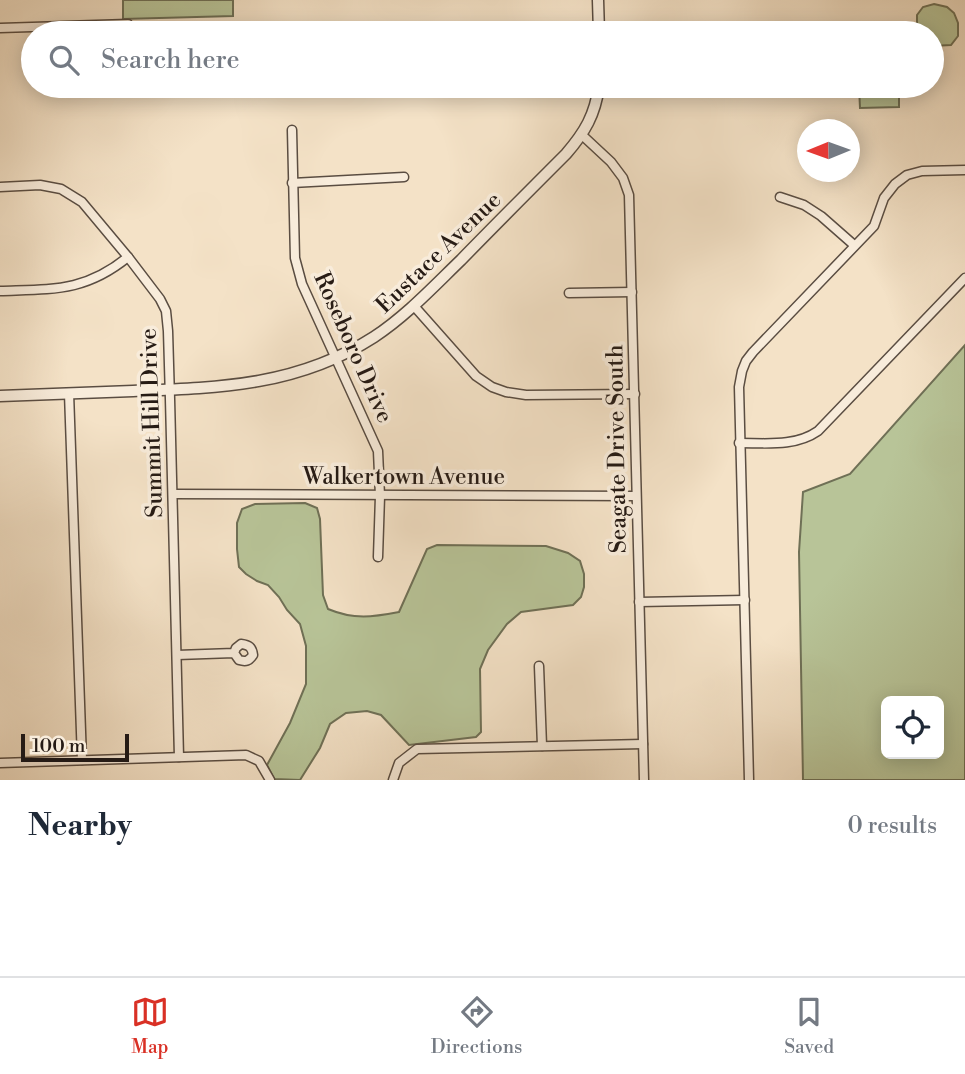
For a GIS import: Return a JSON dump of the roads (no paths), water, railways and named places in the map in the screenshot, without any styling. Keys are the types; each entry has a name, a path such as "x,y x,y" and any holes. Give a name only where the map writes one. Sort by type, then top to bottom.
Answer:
{"street":[{"path":"598,0 599,21"},
{"path":"0,28 21,27"},
{"name":"Eustace Avenue","path":"0,396 219,388 262,382 336,359 374,337 415,306 566,154 582,135 592,115 596,98"},
{"name":"Roseboro Drive","path":"292,130 295,258 302,284 379,451 378,557"},
{"name":"Seagate Drive South","path":"582,135 611,162 623,178 629,195 644,780"},
{"path":"749,780 739,443 739,387 742,371 753,352 874,226 884,198 899,180 922,171 965,170"},
{"path":"292,183 404,177"},
{"name":"Summit Hill Drive","path":"0,187 40,185 61,189 82,202 128,257 166,311 179,757"},
{"path":"780,197 804,205 821,216 854,245"},
{"path":"0,291 61,289 87,283 128,257"},
{"path":"739,443 792,442 818,432 965,278"},
{"path":"569,293 632,292"},
{"path":"415,306 476,376 492,387 526,395 635,394"},
{"path":"69,393 82,760"},
{"name":"Walkertown Avenue","path":"173,494 636,496"},
{"path":"639,602 745,600"},
{"path":"177,655 234,653"},
{"path":"539,666 542,746"},
{"path":"393,780 399,763 417,749 643,744"},
{"path":"0,764 246,755 259,761 270,780"}]}
